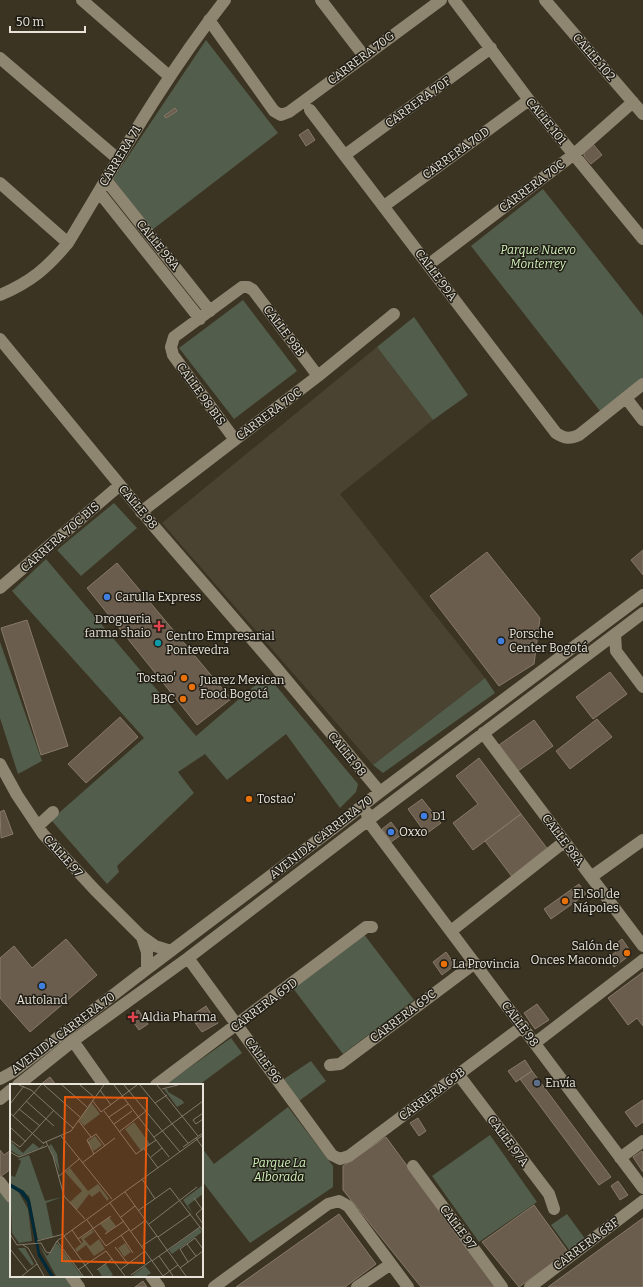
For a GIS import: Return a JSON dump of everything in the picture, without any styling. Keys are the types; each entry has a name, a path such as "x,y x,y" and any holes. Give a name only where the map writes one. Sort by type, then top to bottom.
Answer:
{"street":[{"path":"82,0 169,76"},
{"name":"CARRERA 71","path":"0,295 17,288 37,275 48,266 68,243 169,76 225,0"},
{"path":"321,0 364,56"},
{"name":"CARRERA 70G","path":"209,20 274,111 282,115 294,109 440,0"},
{"name":"CALLE 101","path":"454,0 529,100 643,239"},
{"name":"CALLE 102","path":"545,0 643,114"},
{"name":"CARRERA 70F","path":"345,155 491,48"},
{"path":"0,58 118,160"},
{"name":"CARRERA 70D","path":"384,206 529,100"},
{"name":"CARRERA 70C","path":"428,265 573,154 633,102"},
{"name":"CALLE 99A","path":"310,110 556,433 564,438 573,438 579,435 626,398"},
{"name":"CALLE 98A","path":"106,180 210,311"},
{"path":"0,183 68,243"},
{"name":"CALLE 98A","path":"99,192 200,318"},
{"name":"CALLE 98B","path":"210,311 242,287 248,287 253,290 318,376"},
{"path":"200,318 210,311"},
{"name":"CARRERA 70C","path":"142,512 318,376 394,314"},
{"name":"CALLE 98 BIS","path":"200,318 174,337 171,346 173,355 235,440"},
{"name":"CALLE 98","path":"0,339 142,512 274,665 380,792"},
{"path":"643,384 626,398 643,420"},
{"name":"CARRERA 70C BIS","path":"0,588 120,485"},
{"name":"AVENIDA CARRERA 70","path":"0,1079 13,1072 171,950 643,595"},
{"name":"AVENIDA CARRERA 70","path":"19,1084 643,613"},
{"path":"608,622 615,623 617,628 601,642 601,645 616,651 643,687"},
{"path":"615,634 616,651"},
{"name":"CALLE 98A","path":"483,733 643,946"},
{"name":"CALLE 97","path":"0,764 16,795 43,834 94,890 141,936 155,946 171,950"},
{"path":"368,821 368,811 380,792"},
{"path":"38,826 53,812"},
{"name":"CALLE 98","path":"368,821 643,1188"},
{"path":"591,878 643,840"},
{"path":"451,931 564,842"},
{"name":"CARRERA 69D","path":"157,1084 238,1025 366,927 372,927"},
{"name":"CALLE 97","path":"141,936 147,952 147,969"},
{"name":"CALLE 96","path":"188,958 332,1155 340,1159"},
{"path":"535,1043 643,960"},
{"name":"CARRERA 69C","path":"330,1065 340,1064 475,963"},
{"name":"CARRERA 69B","path":"340,1159 349,1156 522,1026"},
{"path":"73,1042 103,1084"},
{"path":"11,1084 13,1072"},
{"name":"CALLE 97A","path":"458,1074 549,1194 554,1209"},
{"name":"AVENIDA CARRERA 70","path":"0,1099 10,1091"},
{"path":"620,1158 643,1141"},
{"name":"CALLE 97","path":"413,1166 502,1287"},
{"path":"0,1182 10,1196"},
{"path":"214,1287 328,1204 339,1201 348,1206 408,1287"},
{"name":"CARRERA 68F","path":"530,1287 643,1201"},
{"path":"357,1287 391,1264"},
{"path":"72,1277 79,1287"},
{"path":"152,1277 159,1287"}],"shaded area":[{"path":"377,347 433,420 340,494 485,678 373,765 162,523"}],"green space":[{"path":"206,40 278,133 152,230 113,179"},
{"name":"Parque Nuevo Monterrey","path":"543,189 643,316 643,378 600,411 471,246"},
{"path":"243,300 297,371 234,419 179,348"},
{"path":"414,317 468,395 433,420 377,347"},
{"path":"114,503 137,528 81,576 57,550"},
{"path":"46,559 196,736 267,675 358,784 356,792 340,808 286,734 227,780 205,754 178,772 194,793 117,866 119,872 107,884 52,821 60,812 144,738 12,591"},
{"path":"0,642 42,761 18,774 0,718"},
{"path":"485,678 495,693 383,773 373,765"},
{"path":"363,933 414,1000 343,1054 292,987"},
{"path":"231,1038 242,1053 200,1084 166,1084"},
{"path":"311,1061 326,1081 299,1101 284,1079"},
{"name":"Parque La Alborada","path":"288,1107 333,1166 333,1187 250,1243 203,1182 203,1149 214,1164"},
{"path":"490,1135 537,1202 479,1242 432,1176"},
{"path":"0,1187 10,1201 10,1277 66,1277 73,1287 0,1287"},
{"path":"567,1214 586,1240 570,1251 551,1225"}],"building":[{"path":"175,108 177,111 166,118 164,116"},
{"path":"308,129 315,140 306,146 299,135"},
{"path":"593,144 602,155 591,164 584,156 584,153"},
{"path":"643,550 643,575 631,560"},
{"name":"Porsche Center Bogotá","path":"487,552 540,618 534,664 499,686 430,596"},
{"name":"Centro Empresarial Pontevedra","path":"117,563 231,699 197,725 87,588"},
{"path":"27,620 68,746 41,755 1,628"},
{"path":"610,672 627,694 593,719 576,697"},
{"path":"120,717 138,737 86,783 68,764"},
{"path":"597,719 612,737 570,769 556,751"},
{"path":"534,720 553,746 518,771 499,745"},
{"path":"479,758 521,814 473,850 453,823 478,804 456,776"},
{"name":"D1","path":"422,799 441,823 426,834 408,809"},
{"path":"4,810 13,834 1,838 0,812"},
{"path":"521,814 549,851 513,878 485,841"},
{"name":"Oxxo","path":"391,822 401,835 391,842 382,829"},
{"name":"El Sol de Nápoles","path":"579,884 586,894 551,919 544,909"},
{"name":"Autoland","path":"66,939 97,975 30,1032 0,998 0,958 14,946 32,968"},
{"path":"622,939 631,952 630,955 614,967 607,958 616,952 612,947"},
{"name":"La Provincia","path":"446,952 455,965 442,975 433,962"},
{"path":"643,972 643,1026 637,1018 628,1025 608,998"},
{"path":"537,1004 549,1020 535,1029 524,1013"},
{"path":"206,1006 211,1014 196,1024 191,1016"},
{"path":"138,1010 148,1024 139,1030 129,1016"},
{"path":"211,1014 218,1023 202,1032 196,1024"},
{"path":"525,1060 532,1071 516,1082 508,1071"},
{"path":"532,1071 611,1177 599,1185 520,1079"},
{"path":"50,1077 55,1084 41,1084"},
{"path":"643,1100 643,1122 636,1127 625,1112"},
{"path":"418,1118 426,1131 419,1136 410,1123"},
{"path":"386,1137 496,1287 421,1287 343,1190 343,1166"},
{"path":"0,1150 4,1155 10,1151 10,1170 0,1177"},
{"path":"642,1151 643,1153 643,1172 633,1157"},
{"path":"618,1181 628,1195 620,1200 611,1186"},
{"path":"534,1205 568,1252 519,1287 482,1242"},
{"path":"339,1214 376,1264 345,1287 236,1287"},
{"path":"643,1218 643,1287 548,1287"},
{"path":"143,1281 147,1287 135,1287"}],"place":[{"name":"Carulla Express","path":"107,597"},
{"name":"Drogueria farma shaio","path":"159,626"},
{"name":"Porsche Center Bogotá","path":"501,641"},
{"name":"Centro Empresarial Pontevedra","path":"158,643"},
{"name":"Tostao'","path":"184,678"},
{"name":"Juarez Mexican Food Bogotá","path":"192,687"},
{"name":"BBC","path":"183,699"},
{"name":"Tostao’","path":"249,799"},
{"name":"D1","path":"424,816"},
{"name":"Oxxo","path":"391,832"},
{"name":"El Sol de Nápoles","path":"565,901"},
{"name":"Salón de Onces Macondo","path":"627,953"},
{"name":"La Provincia","path":"444,964"},
{"name":"Autoland","path":"42,986"},
{"name":"Aldia Pharma","path":"133,1017"},
{"name":"Envía","path":"537,1083"}]}
